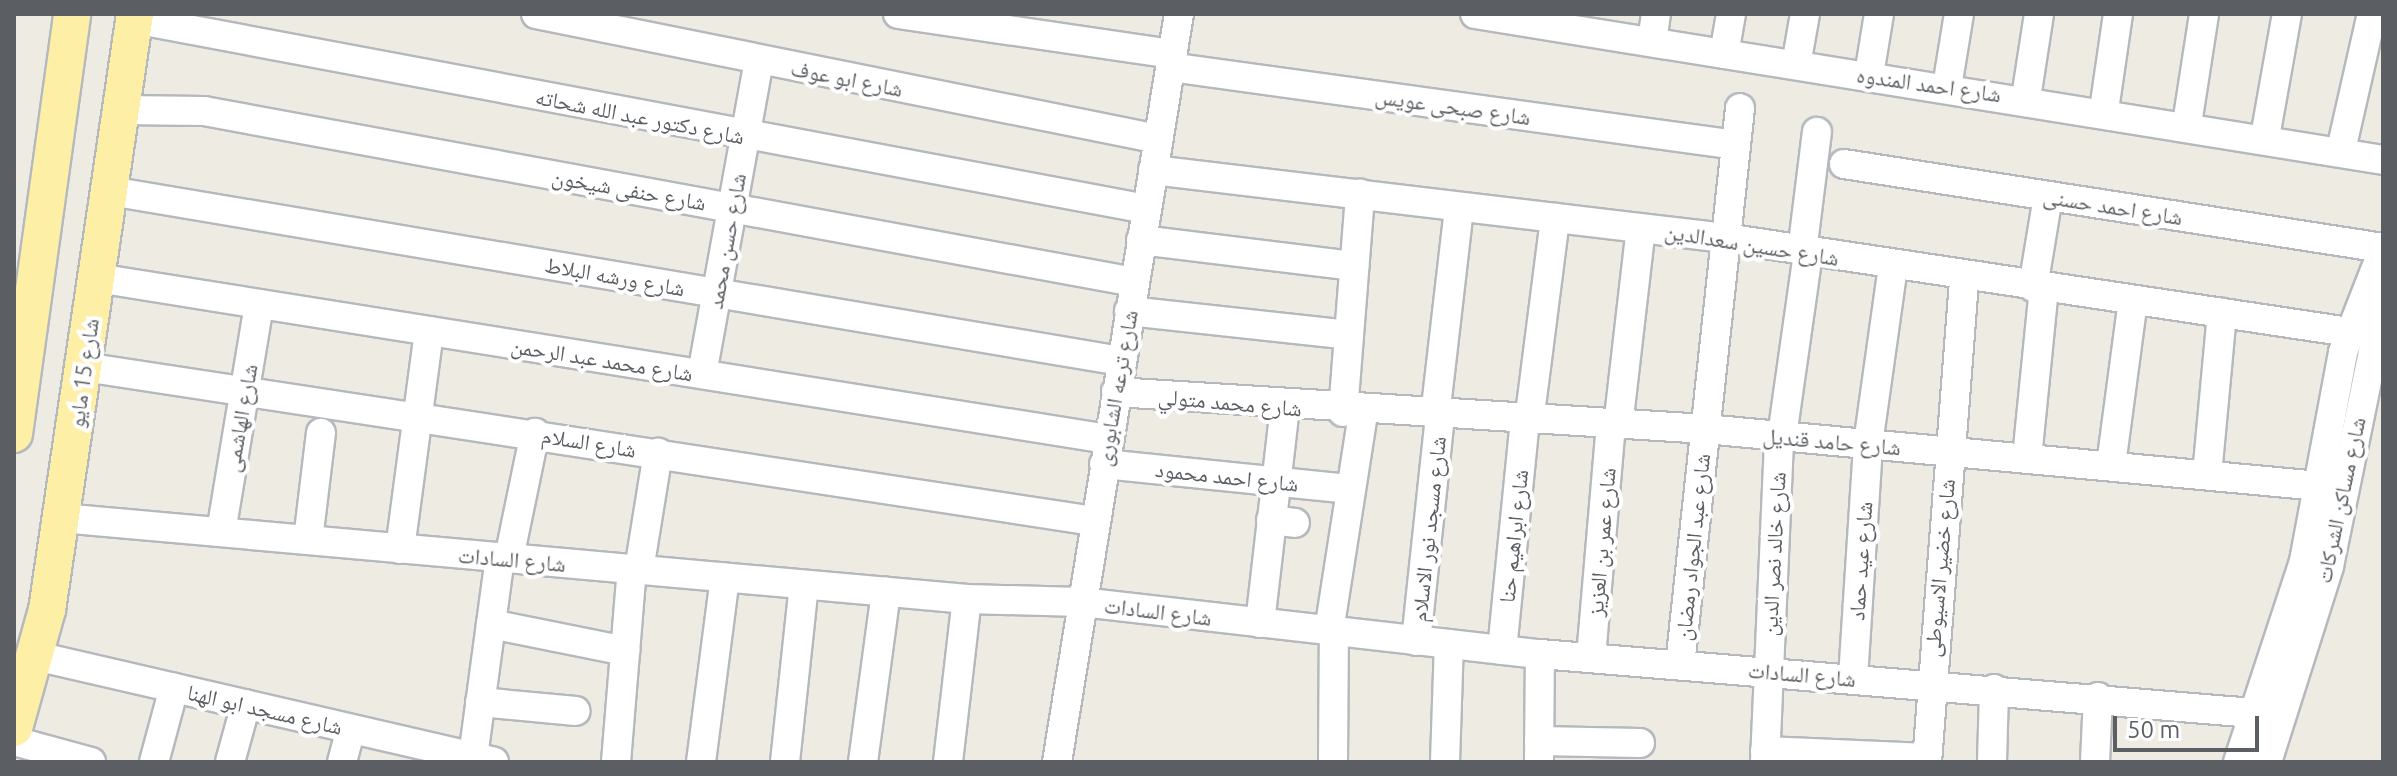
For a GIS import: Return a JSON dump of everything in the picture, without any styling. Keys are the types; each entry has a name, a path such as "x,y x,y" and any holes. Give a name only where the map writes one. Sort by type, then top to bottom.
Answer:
{"main road":[{"path":"14,434 72,14"},
{"name":"شارع 15 مايو","path":"14,728 36,656 61,518 134,17"}],"street":[{"name":"شارع ابو عوف","path":"536,14 1158,139"},
{"name":"شارع صبحى عويس","path":"898,14 1171,60 1736,145"},
{"name":"شارع ترعه الشابورى","path":"1057,762 1179,14"},
{"name":"شارع احمد المندوه","path":"1475,14 1581,22 1652,42 2104,110 2341,150 2383,160"},
{"path":"1652,42 1656,14"},
{"path":"1724,54 1731,14"},
{"path":"1796,65 1805,14"},
{"path":"1869,75 1879,14"},
{"path":"1947,87 1959,14"},
{"path":"2026,98 2039,14"},
{"path":"2104,110 2118,14"},
{"path":"2187,124 2204,14"},
{"path":"2265,137 2287,14"},
{"path":"2341,150 2372,14"},
{"name":"شارع دكتور عبد الله شحاته","path":"134,17 745,136 1146,209"},
{"name":"شارع حسن محمد","path":"702,374 759,61"},
{"name":"شارع عبد الجواد رمضان","path":"1680,665 1740,108"},
{"name":"شارع حنفى شيخون","path":"122,110 204,111 1134,282"},
{"name":"شارع خالد نصر الدين","path":"1765,756 1766,671 1781,436 1817,132"},
{"name":"شارع احمد حسنى","path":"1844,164 2383,249"},
{"name":"شارع حسين سعدالدين","path":"1153,170 1725,238 1964,277 2222,313 2372,323"},
{"name":"شارع ورشه البلاط","path":"110,191 1121,361"},
{"path":"1333,762 1332,632 1351,489 1353,412 1349,335 1360,194"},
{"path":"2027,458 2048,196"},
{"name":"شارع مسجد نور الاسلام","path":"1416,641 1459,207"},
{"name":"شارع ابراهيم حنا","path":"1502,650 1527,422 1555,218"},
{"name":"شارع عمر بن العزيز","path":"1591,657 1615,426 1641,228"},
{"path":"1141,240 1354,266"},
{"path":"2372,323 2383,249"},
{"name":"شارع عيد حماد","path":"1853,678 1868,444 1893,266"},
{"name":"شارع خضير الاسيوطى","path":"1927,760 1929,684 1964,277"},
{"name":"شارع محمد عبد الرحمن","path":"97,278 702,374 1106,452"},
{"path":"2111,465 2133,301"},
{"name":"شارع الهاشمى","path":"221,532 259,304"},
{"path":"1129,311 1349,335"},
{"path":"2207,475 2222,313"},
{"name":"شارع مساكن الشركات","path":"2238,762 2372,323"},
{"name":"شارع مساكن الشركات","path":"2267,762 2332,555 2372,323"},
{"path":"400,549 429,331"},
{"name":"شارع السلام","path":"84,367 245,388 1094,521"},
{"name":"شارع محمد متولي","path":"1116,392 1353,412"},
{"path":"1260,623 1283,522 1275,481 1285,406"},
{"name":"شارع حامد قنديل","path":"1353,412 1705,429 2320,486"},
{"path":"308,540 321,433"},
{"path":"484,760 480,702 491,624 535,433"},
{"name":"شارع احمد محمود","path":"1106,452 1275,481 1351,489"},
{"path":"616,762 625,651 636,570 658,453"},
{"name":"شارع السادات","path":"61,518 967,599 1081,602 1540,654 2098,697 2253,713"},
{"path":"701,762 725,578"},
{"path":"785,762 804,585"},
{"path":"863,762 886,592"},
{"path":"948,762 967,599"},
{"path":"491,624 625,651"},
{"path":"1445,762 1449,644"},
{"path":"1540,654 1539,751 1640,743"},
{"name":"شارع مسجد ابو الهنا","path":"36,656 484,760"},
{"path":"154,762 174,688"},
{"path":"1992,762 1994,689"},
{"path":"2095,762 2098,697"},
{"path":"480,702 576,711"},
{"path":"230,762 246,704"},
{"path":"342,762 351,729"},
{"path":"14,741 91,762"},
{"path":"1765,756 1927,760"}]}
